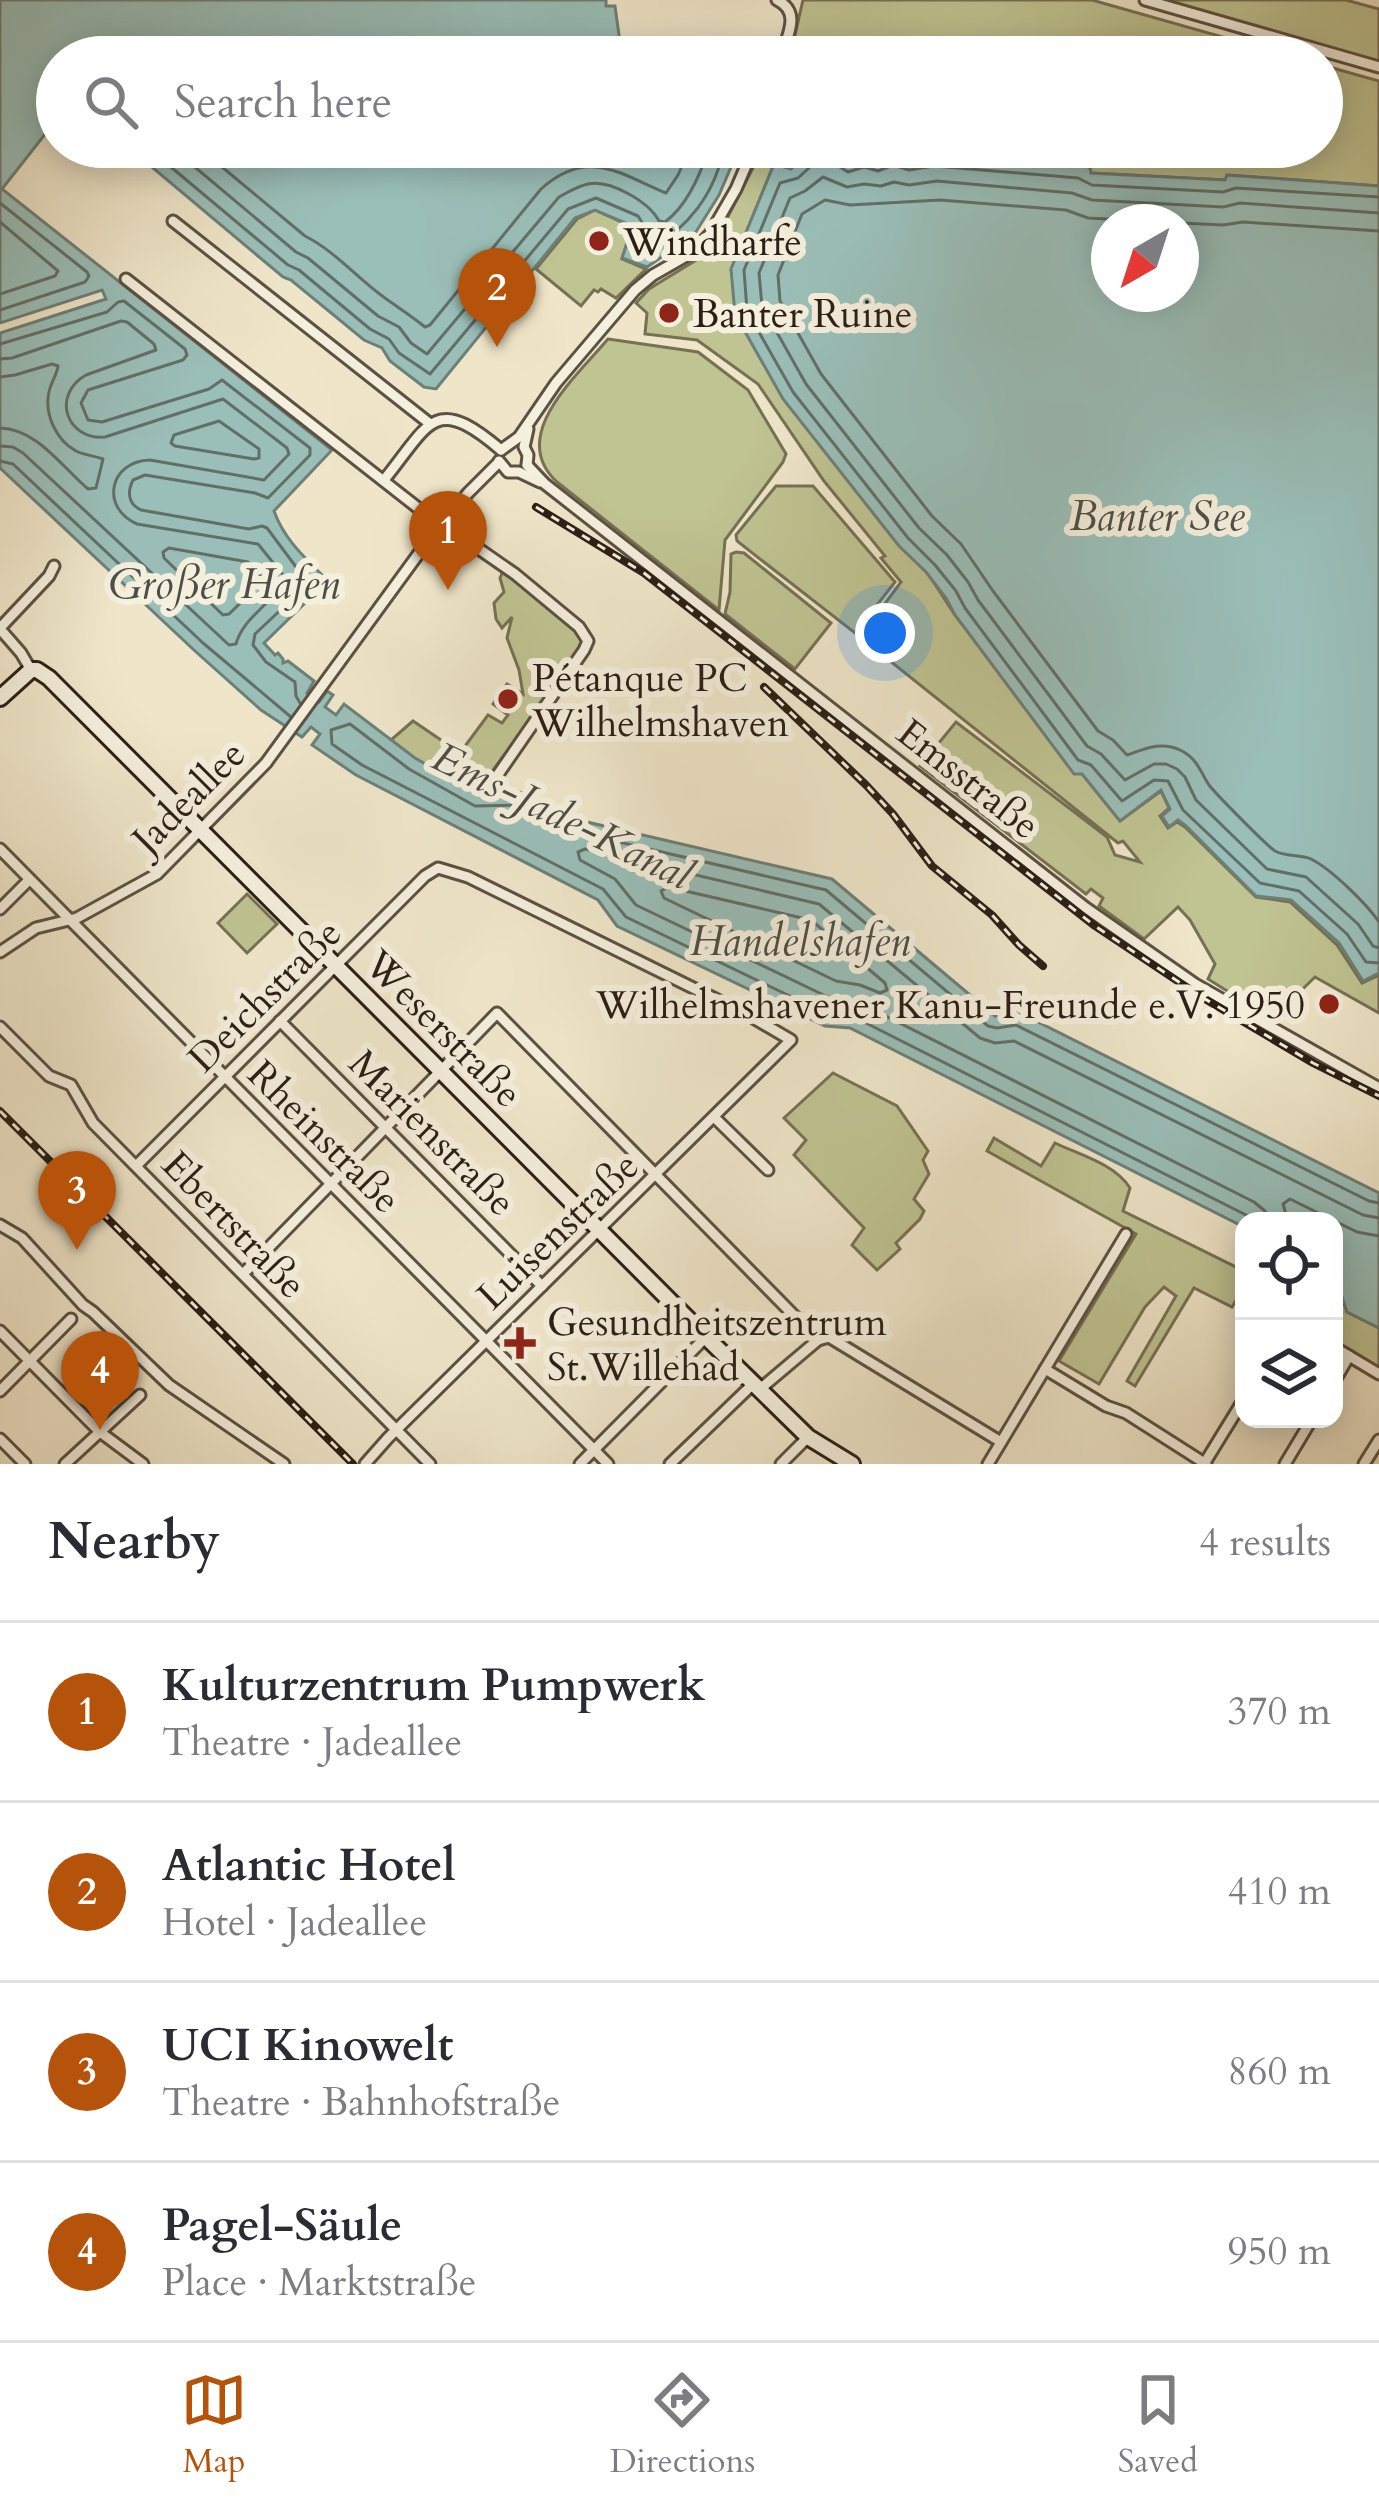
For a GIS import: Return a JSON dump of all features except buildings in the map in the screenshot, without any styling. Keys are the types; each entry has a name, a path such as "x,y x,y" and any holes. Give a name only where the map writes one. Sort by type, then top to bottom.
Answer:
{"street":[{"path":"777,0 792,15 786,36"},
{"path":"1145,0 1271,36"},
{"path":"1343,57 1379,67"},
{"path":"501,450 519,445 556,383 635,290 693,252 710,234 745,168"},
{"path":"172,221 429,424"},
{"path":"126,279 442,525 515,574 579,628 588,641 584,650 488,788"},
{"path":"384,480 429,424 449,418 469,424 501,450 502,466"},
{"path":"442,525 502,466 523,468 528,455 519,445"},
{"name":"Emsstraße","path":"523,468 1086,908 1211,994 1379,1088"},
{"name":"Jadeallee","path":"0,952 36,928 69,921 157,874 266,764 442,525"},
{"path":"0,628 54,566"},
{"name":"Weserstraße","path":"0,628 31,670 49,678 706,1337 808,1437 852,1464"},
{"path":"0,698 31,670"},
{"name":"Rheinstraße","path":"0,849 608,1464"},
{"name":"Deichstraße","path":"136,1166 437,868 469,877 791,1040"},
{"path":"0,909 29,880"},
{"path":"242,1274 496,1013 818,1340"},
{"name":"Marienstraße","path":"280,1021 542,1286"},
{"name":"Ebertstraße","path":"0,1027 49,1076 71,1085 90,1119 430,1464"},
{"name":"Luisenstraße","path":"365,1464 791,1040"},
{"path":"714,1117 768,1170"},
{"path":"0,1225 22,1238 82,1305 155,1373 284,1464"},
{"path":"988,1464 1126,1234"},
{"path":"0,1391 70,1319"},
{"path":"0,1331 100,1432 143,1464"},
{"path":"580,1464 706,1337"},
{"path":"670,1464 757,1386 818,1340 829,1337 1001,1442"},
{"path":"1343,1352 1379,1374"},
{"path":"1343,1366 1349,1356"},
{"path":"1045,1369 1205,1464 1235,1415"},
{"path":"65,1464 140,1395"},
{"path":"1285,1464 1307,1428"},
{"path":"0,1433 25,1464"},
{"path":"781,1464 808,1437"},
{"path":"1364,1464 1379,1440"}],"green space":[{"path":"803,0 1092,0 1219,36 795,36"},
{"path":"1162,0 1346,0 1379,9 1379,62 1343,52 1343,36 1288,36"},
{"path":"1343,71 1379,81 1379,186 1227,175 1226,180 1091,173 1089,168 1343,168"},
{"path":"753,168 772,168 731,270 955,615 1120,821 1161,791 1169,808 1160,816 1168,828 1177,822 1185,827 1256,897 1290,902 1337,945 1362,983 1379,975 1379,1013 1315,977 1272,1019 1208,979 1215,964 1178,907 1144,939 1099,906 1103,898 1091,889 1086,894 920,766 956,722 1107,837 1115,855 1140,862 1123,841 1118,843 860,637 901,582 881,558 885,556 824,481 758,384 697,340 645,334 647,313 636,303 649,289 706,254 723,234"},
{"path":"595,210 632,227 622,259 646,269 616,298 594,290 581,306 536,269 577,219"},
{"path":"608,339 698,352 748,390 786,454 725,540 719,610 557,482 544,464 539,446 552,407"},
{"path":"776,486 813,486 895,582 855,633 737,541 736,535"},
{"path":"744,553 831,623 795,669 725,614 731,554"},
{"path":"503,571 577,628 585,640 477,792 415,759 391,740 413,721 460,753 488,715 502,723 508,715 493,704 507,684 523,694 507,638 512,617 502,628 496,619 494,603 504,592"},
{"path":"247,894 277,924 247,953 218,923"},
{"path":"833,1073 897,1106 928,1151 923,1160 929,1174 914,1199 924,1211 896,1243 900,1249 877,1270 852,1245 864,1228 794,1155 806,1140 784,1118"},
{"path":"994,1138 1041,1166 1055,1143 1115,1173 1130,1188 1123,1211 1235,1267 1232,1307 1194,1288 1135,1386 1127,1381 1176,1296 1164,1287 1145,1307 1099,1384 1059,1361 1136,1234 987,1151"},
{"path":"1343,1301 1347,1312 1379,1328 1379,1370 1343,1348"}],"water":[{"path":"0,0 606,0 606,6 615,6 619,36 36,36 36,146 2,189 332,450 274,511 289,539 325,578 264,643 283,663 288,661 314,681 307,693 319,702 327,691 333,695 325,707 336,715 344,704 415,758 480,795 520,792 570,818 832,879 995,1016 1016,1011 1379,1193 1379,1328 1347,1312 1343,1300 1343,1212 1235,1212 1235,1222 850,1028 825,1026 617,926 598,900 356,775 312,745 320,734 311,727 302,737 261,710 0,468 0,333 106,299 102,290 0,323"},
{"path":"153,168 731,168 694,235 647,267 622,258 633,226 595,210 575,218 436,389 424,387 390,361 382,348 364,340"},
{"name":"Banter See","path":"772,168 1090,168 1091,173 1225,180 1227,175 1379,186 1379,973 1363,981 1339,943 1291,900 1256,896 1186,826 1178,820 1169,827 1162,816 1170,809 1161,790 1120,821 1082,774 1074,774 926,572 899,546 783,399 735,314 731,269"}],"railway":[{"path":"536,507 644,573 1095,926 1200,996 1379,1096"},
{"path":"764,687 866,785 932,866 992,915 1043,966"},
{"path":"0,1111 353,1464"}],"place":[{"name":"Windharfe","path":"599,241"},
{"name":"Banter Ruine","path":"669,313"},
{"name":"Atlantic Hotel","path":"497,347"},
{"name":"Kulturzentrum Pumpwerk","path":"448,590"},
{"name":"Pétanque PC Wilhelmshaven","path":"508,699"},
{"name":"Wilhelmshavener Kanu-Freunde e.V. 1950","path":"1329,1004"},
{"name":"UCI Kinowelt","path":"77,1250"},
{"name":"Gesundheitszentrum St.Willehad","path":"520,1343"},
{"name":"Pagel-Säule","path":"100,1430"}],"water label":[{"name":"Großer Hafen","path":"224,583"},
{"name":"Ems-Jade-Kanal","path":"563,815"},
{"name":"Handelshafen","path":"800,940"}]}
